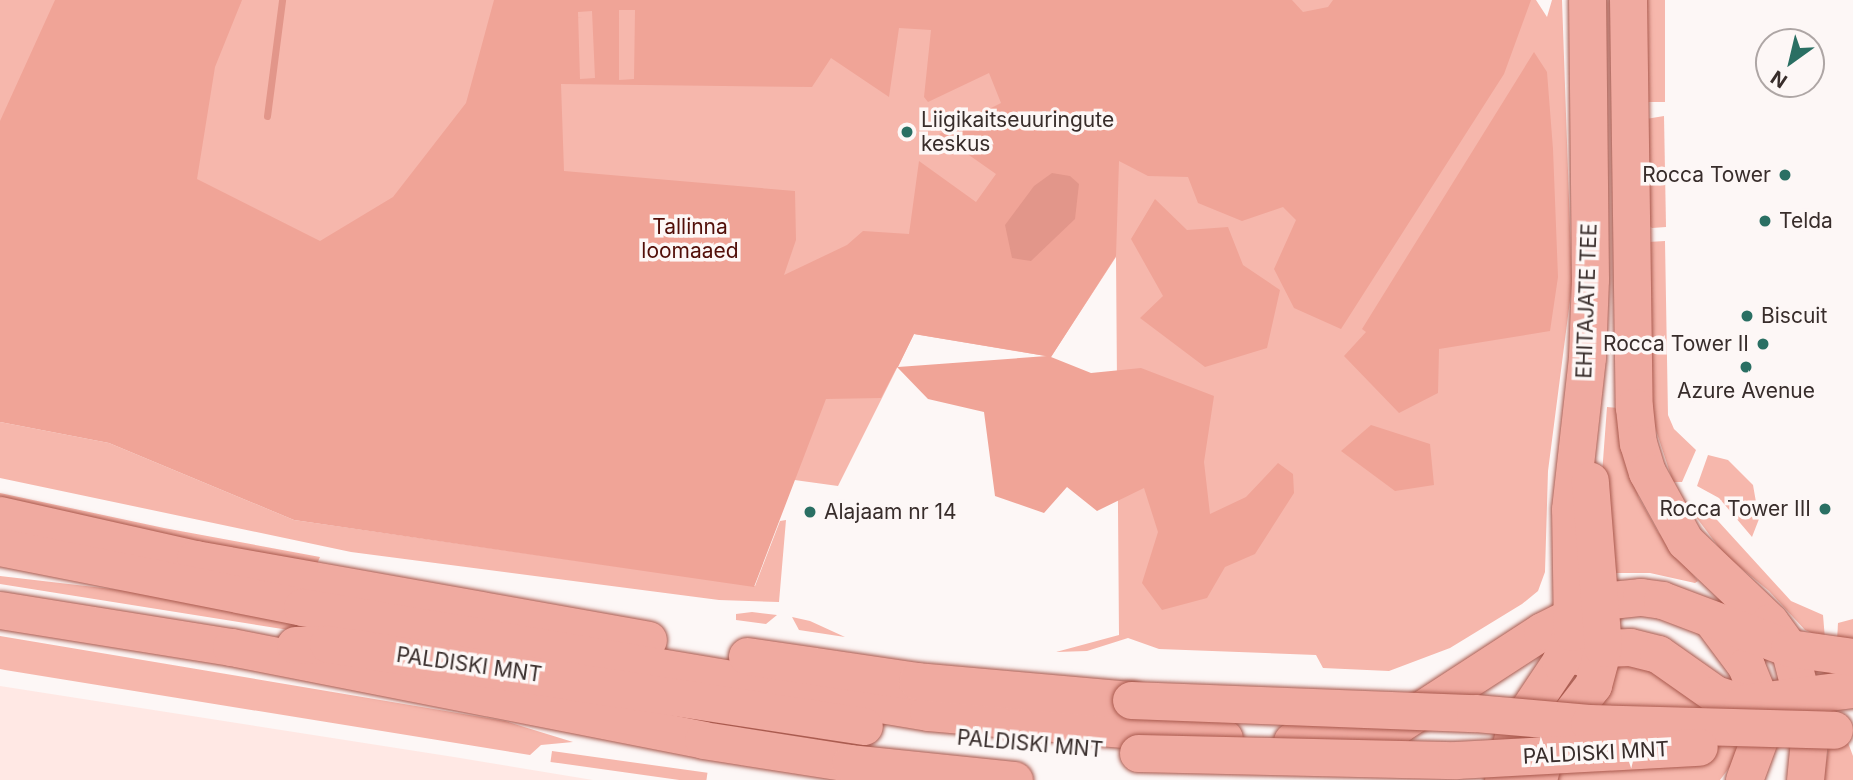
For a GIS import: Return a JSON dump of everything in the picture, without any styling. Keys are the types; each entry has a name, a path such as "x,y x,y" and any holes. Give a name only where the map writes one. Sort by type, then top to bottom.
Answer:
{"main road":[{"name":"EHITAJATE TEE","path":"1581,606 1570,509 1590,279 1587,0"},
{"name":"EHITAJATE TEE","path":"1628,0 1633,407 1638,443 1653,485 1685,541 1770,622 1789,648 1804,696 1810,730 1805,780"},
{"name":"PALDISKI MNT","path":"0,515 195,559 779,662 917,681 1131,700 1475,713 1652,726 1844,728"},
{"name":"PALDISKI MNT","path":"0,547 142,577 928,712 1140,733 1286,741 1342,739 1399,724 1581,606"},
{"path":"0,563 142,577"},
{"path":"1581,606 1651,599 1789,648 1853,657"},
{"path":"1538,780 1547,744 1593,685 1604,648 1581,606"},
{"path":"1503,780 1514,731 1569,646 1581,606"},
{"name":"PALDISKI MNT","path":"0,610 231,647 703,740 850,763 1014,780"},
{"path":"1710,618 1746,666 1758,705 1761,734 1744,780"},
{"name":"PALDISKI MNT","path":"231,647 328,644 923,735 1138,753 1456,760 1667,751 1844,728"},
{"path":"1544,684 1562,668 1604,648 1630,647 1658,654 1725,699 1758,705 1853,689"}],"shaded area":[{"path":"1052,173 1070,176 1079,184 1075,219 1031,261 1012,258 1005,225 1034,186"},
{"path":"0,686 454,757 593,780 0,780"}],"green space":[{"name":"Tallinna loomaaed","path":"0,0 1536,0 1547,17 1552,0 1562,0 1572,285 1548,471 1545,572 1538,591 1522,604 1450,648 1389,671 1323,668 1316,655 1159,649 1128,638 1087,651 1056,652 1119,635 1116,257 1051,357 914,334 838,486 0,369"},
{"name":"Tallinna loomaaed","path":"55,0 242,0 215,67 197,179 320,241 393,197 466,103 494,0 1292,0 1303,12 1328,7 1333,0 1531,0 1504,74 1341,329 1294,308 1274,269 1296,220 1283,207 1242,221 1198,203 1188,177 1148,176 1119,161 1116,256 1051,357 1091,373 1141,368 1214,396 1204,462 1210,514 1246,497 1278,463 1293,474 1294,493 1255,554 1225,567 1207,598 1162,610 1142,583 1158,532 1144,488 1097,511 1067,487 1044,513 995,496 984,412 928,399 897,367 881,398 826,399 754,587 294,520 109,443 0,422 0,121","holes":["619,10 635,10 634,79 619,80","592,11 595,78 580,79 578,12","899,28 931,30 924,97 928,102 989,73 1001,103 939,134 996,174 976,202 919,161 909,234 863,231 847,245 784,275 796,240 795,191 564,171 561,84 812,87 831,58 889,97","914,334 1047,356 898,367"]},
{"path":"1643,0 1665,0 1665,102 1643,102"},
{"path":"1534,52 1547,72 1553,149 1558,277 1550,331 1439,349 1438,393 1399,413 1344,356 1366,332 1362,329"},
{"path":"1664,116 1666,227 1652,228 1648,225 1646,119"},
{"path":"1155,199 1187,230 1228,227 1243,265 1280,290 1267,348 1205,367 1140,318 1163,296 1131,239"},
{"path":"1665,241 1668,415 1674,429 1696,450 1682,482 1673,482 1651,415 1648,242"},
{"path":"1607,407 1618,408 1625,459 1639,498 1658,532 1698,581 1695,583 1650,573 1612,573 1602,474"},
{"path":"0,422 109,443 294,520 755,586 780,521 786,520 779,602 719,600 351,552 0,478"},
{"path":"1371,425 1430,444 1434,485 1395,491 1341,451"},
{"path":"1708,455 1728,460 1753,485 1759,519 1752,537 1719,498 1697,486"},
{"path":"0,493 164,528 320,557 317,564 0,502"},
{"path":"1684,501 1708,510 1791,601 1823,615 1825,639 1805,630 1769,591 1724,554"},
{"path":"0,576 180,597 417,641 344,638 276,628 0,584"},
{"path":"752,612 777,615 766,624 736,620 736,614"},
{"path":"792,617 810,621 845,637 799,630"},
{"path":"1853,619 1853,640 1837,641 1838,623"},
{"path":"0,636 505,721 573,742 541,745 530,755 5,670 0,669"},
{"path":"1619,659 1628,659 1708,695 1741,752 1720,780 1548,780"},
{"path":"1834,705 1853,756 1853,780 1823,780 1832,729 1830,706"},
{"path":"552,751 707,773 706,780 679,780 550,762"}],"waterway":[{"path":"267,116 282,0"}],"place":[{"name":"Liigikaitseuuringute keskus","path":"907,132"},
{"name":"Rocca Tower","path":"1785,175"},
{"name":"Telda","path":"1765,221"},
{"name":"Biscuit","path":"1747,316"},
{"name":"Rocca Tower II","path":"1763,344"},
{"name":"Azure Avenue","path":"1746,367"},
{"name":"Rocca Tower III","path":"1825,509"},
{"name":"Alajaam nr 14","path":"810,512"}]}
